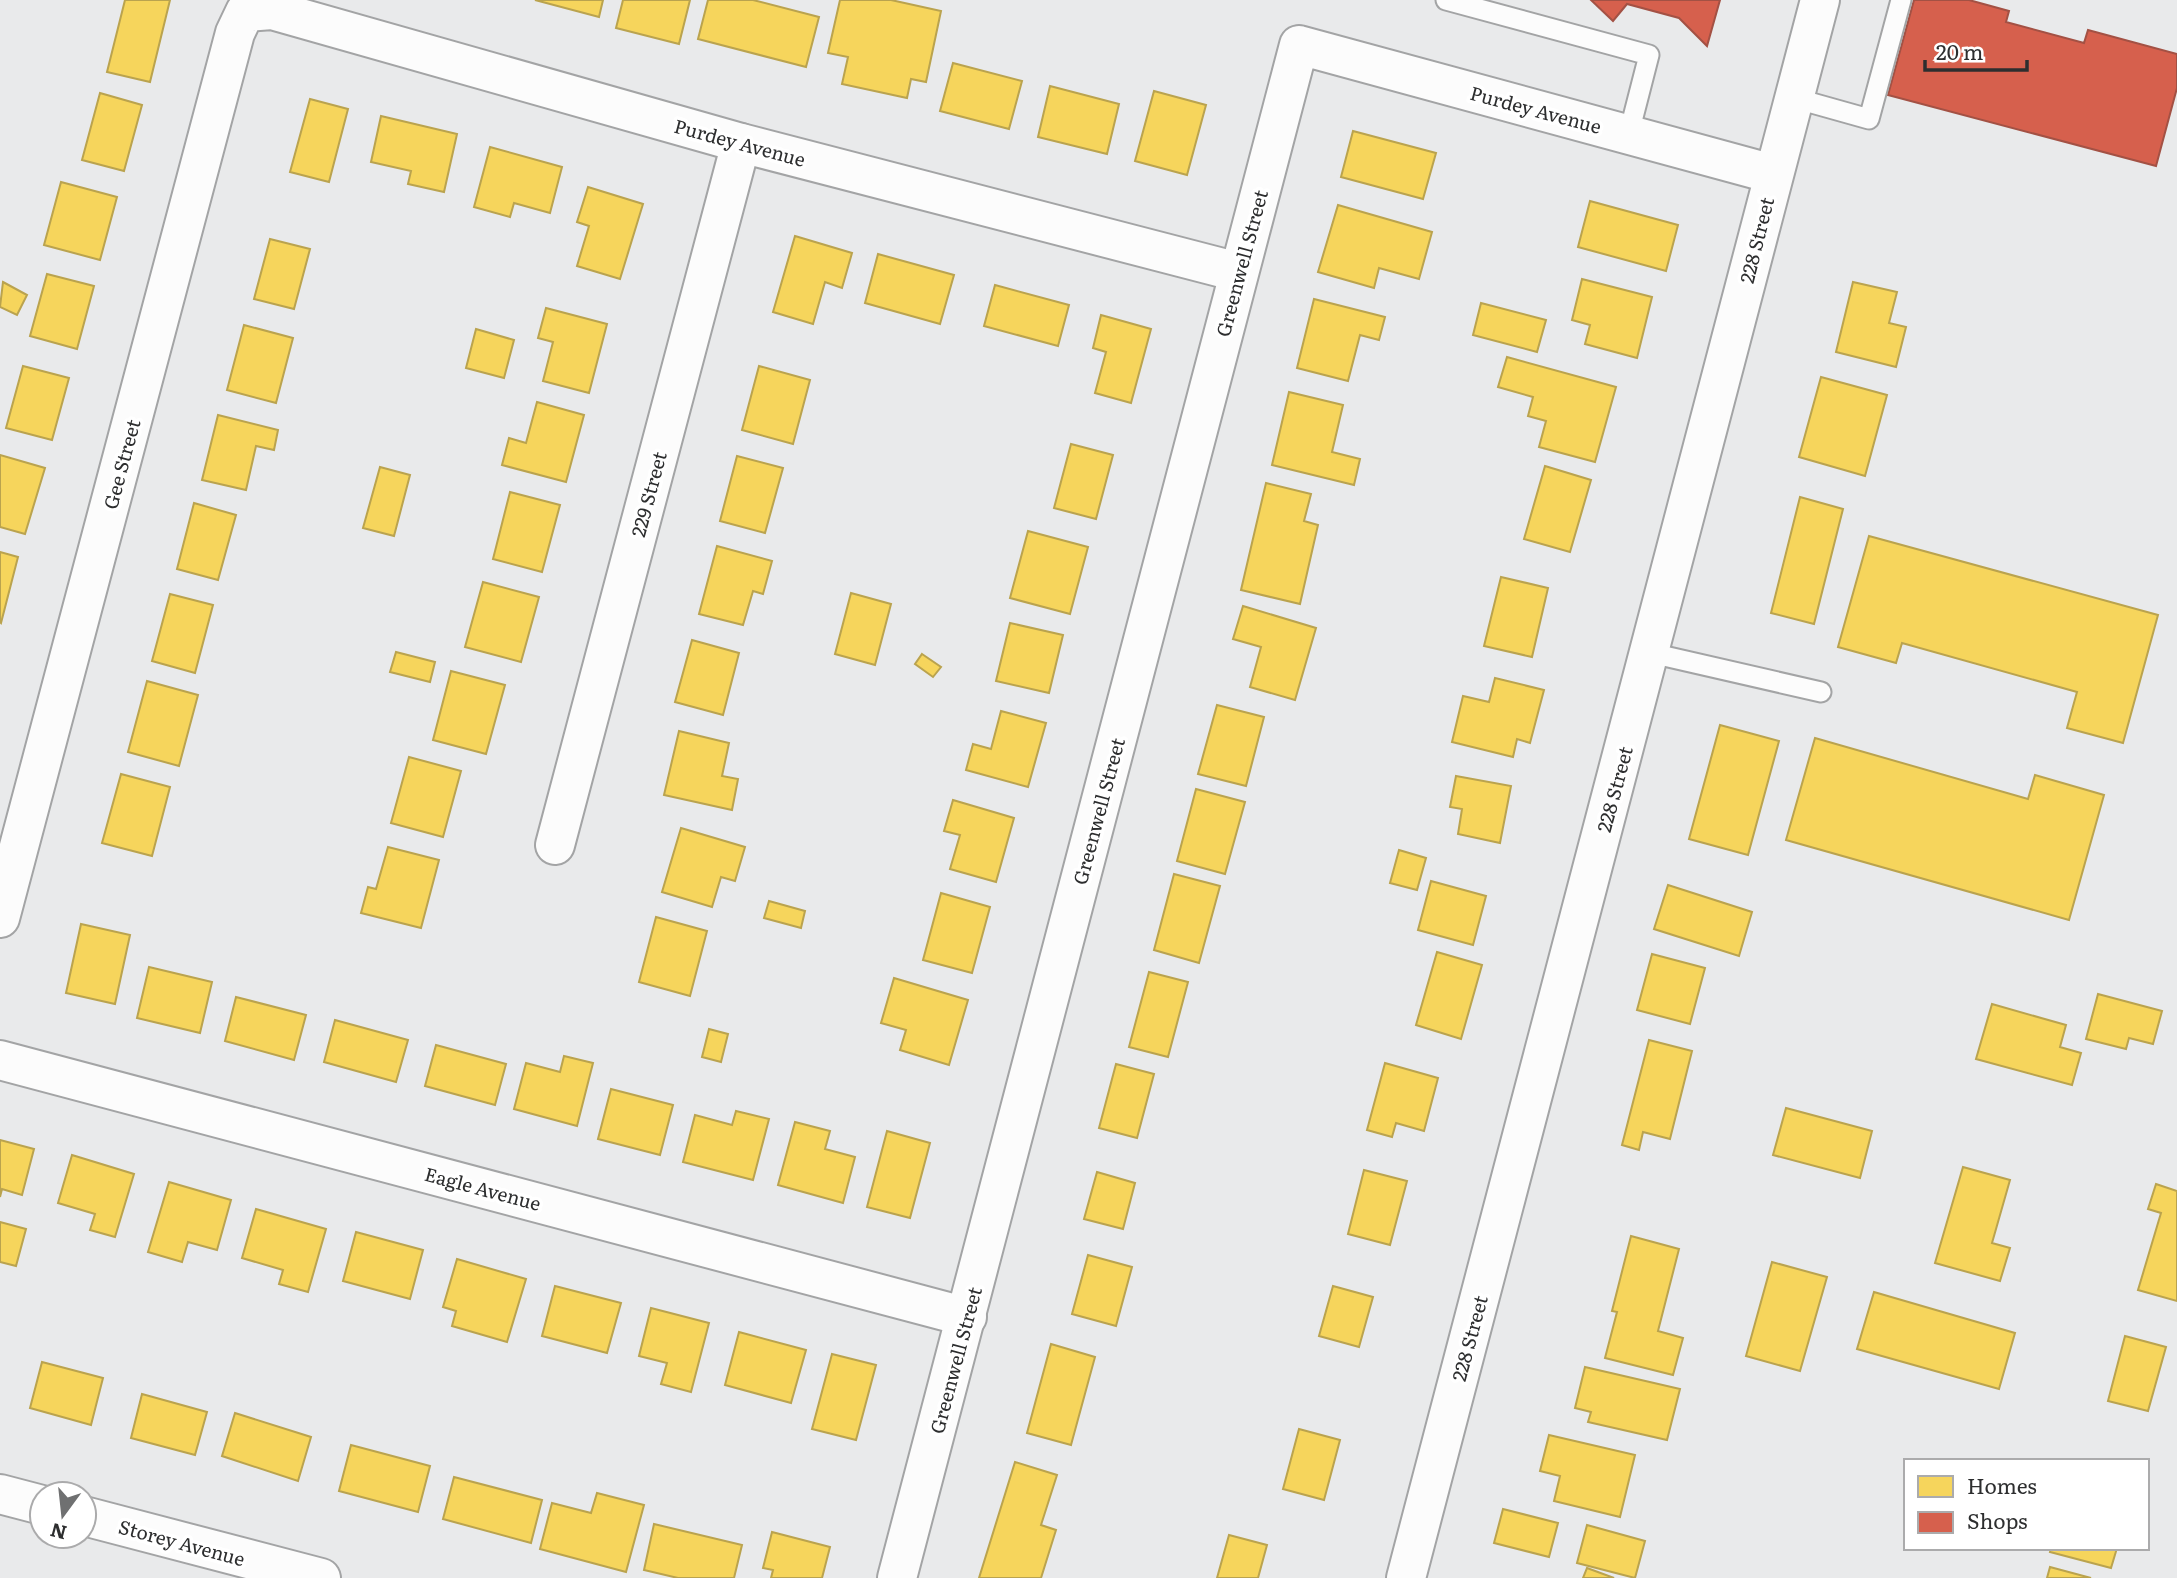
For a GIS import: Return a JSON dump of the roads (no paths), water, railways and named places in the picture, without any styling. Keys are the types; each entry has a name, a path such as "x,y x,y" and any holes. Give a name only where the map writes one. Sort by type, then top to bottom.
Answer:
{"street":[{"name":"228 Street","path":"1406,1578 1651,653 1820,0"},
{"name":"Purdey Avenue","path":"245,12 272,10 741,143 1238,272"},
{"name":"Gee Street","path":"0,918 232,47 245,12"},
{"name":"Purdey Avenue","path":"1299,45 1773,174"},
{"name":"Greenwell Street","path":"897,1578 1299,45"},
{"name":"229 Street","path":"555,845 741,143"},
{"name":"Eagle Avenue","path":"0,1060 967,1317"},
{"path":"0,1494 28,1501"},
{"name":"Storey Avenue","path":"98,1520 321,1578"}],"lane":[{"path":"1446,0 1649,55 1629,133"},
{"path":"1794,98 1869,119 1901,0"},
{"path":"1651,653 1821,692"}]}
